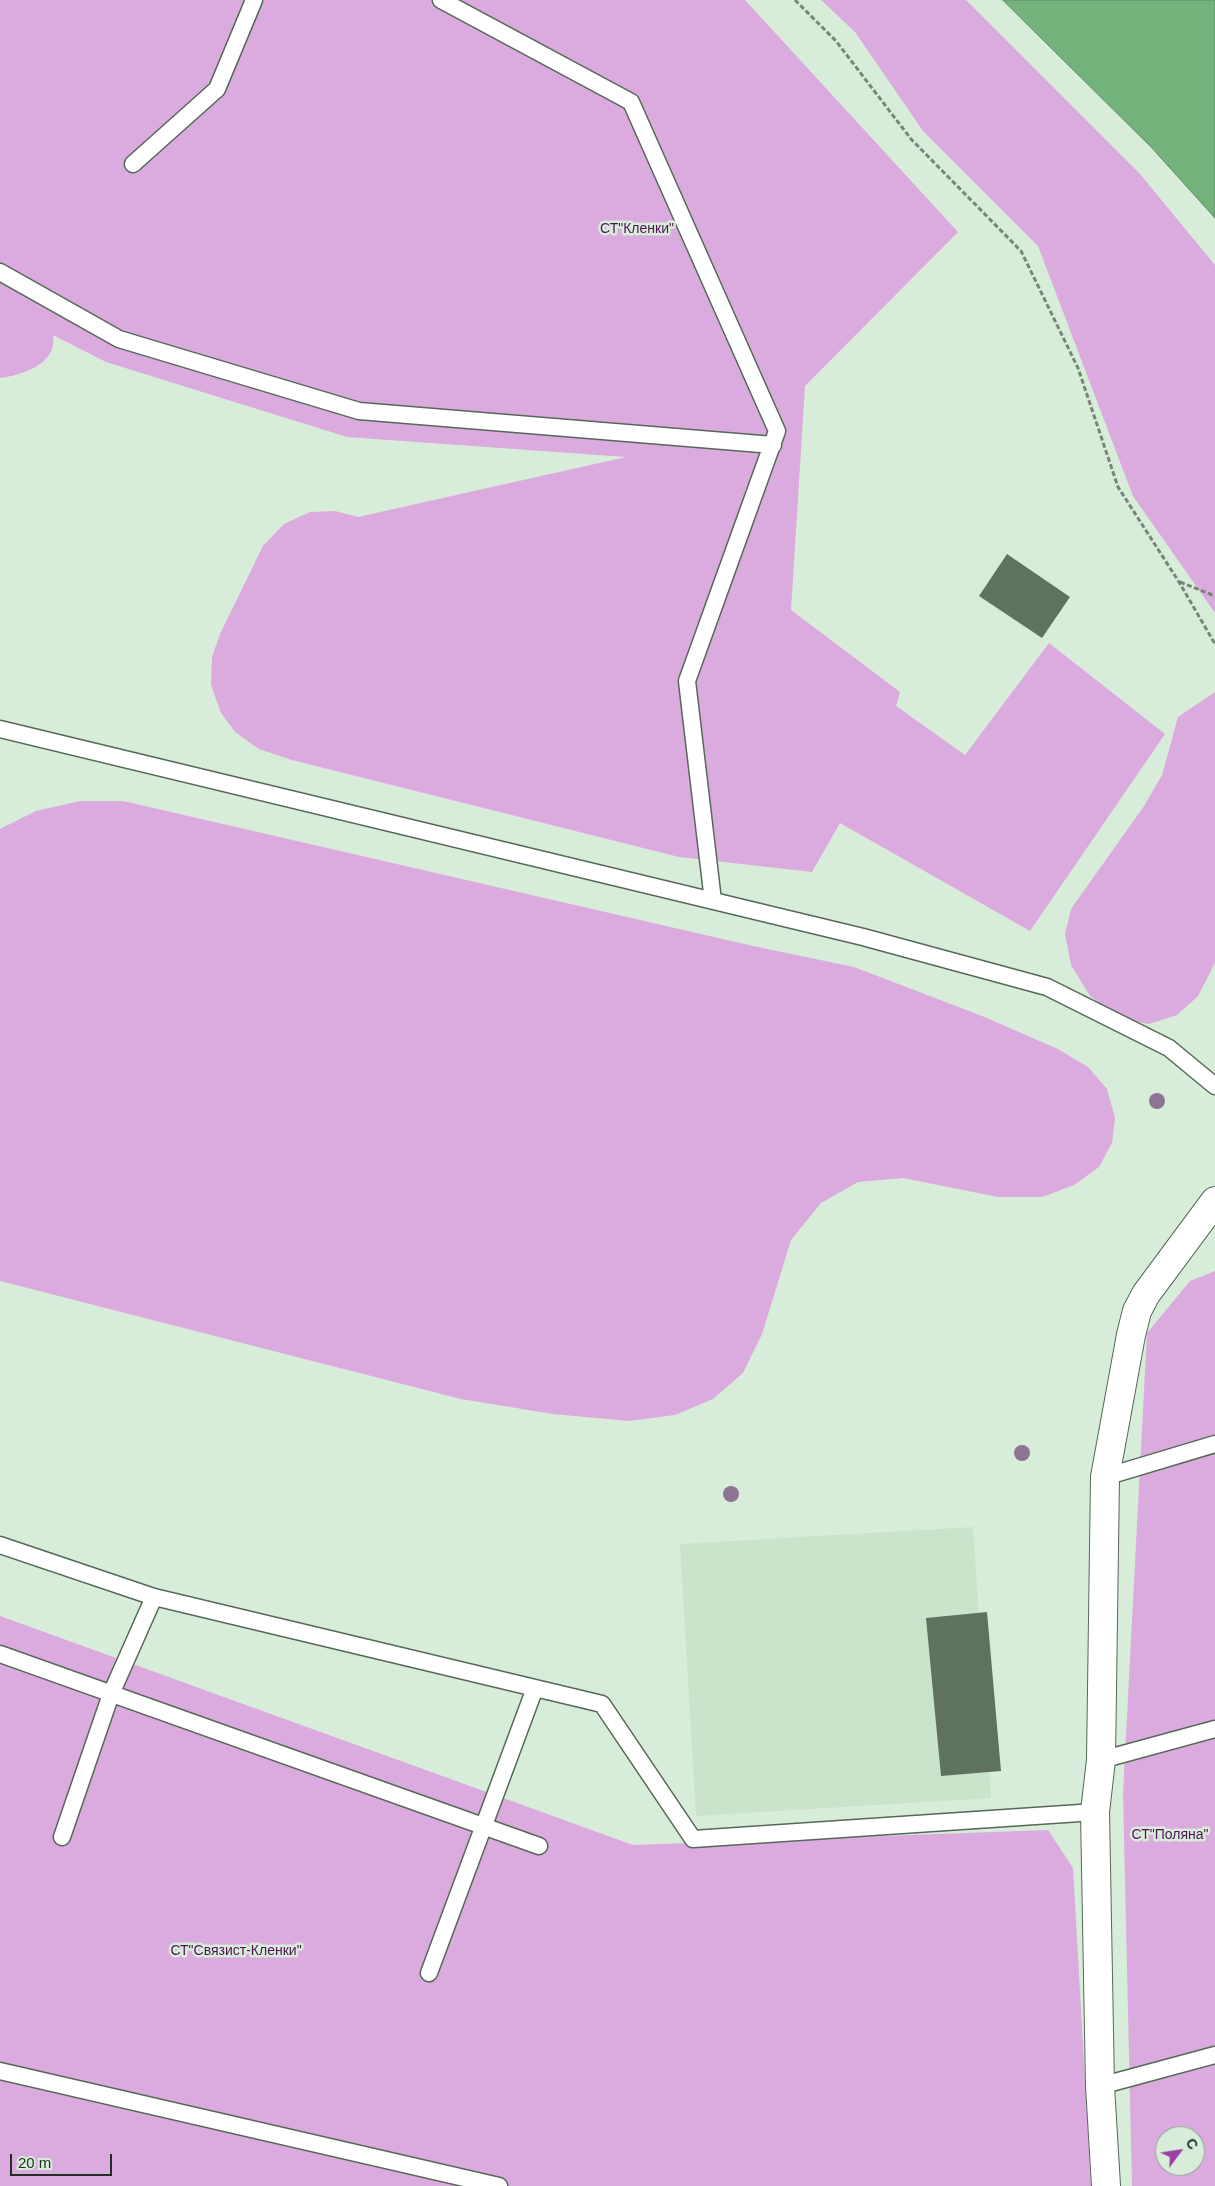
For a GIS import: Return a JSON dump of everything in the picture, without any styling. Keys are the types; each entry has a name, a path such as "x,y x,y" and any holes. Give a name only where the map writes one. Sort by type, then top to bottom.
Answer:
{"street":[{"path":"1106,2186 1100,2086 1095,1812 1100,1760 1105,1477 1131,1334 1137,1311 1146,1294 1215,1201"}],"lane":[{"path":"132,164 217,89 254,0"},
{"path":"441,0 631,102 777,431 687,681 713,901"},
{"path":"0,272 119,339 359,411 773,445"},
{"path":"0,729 863,937 1047,987 1169,1048 1215,1086"},
{"path":"1105,1477 1215,1444"},
{"path":"0,1546 154,1596 602,1704 693,1839 1095,1812"},
{"path":"62,1838 112,1694 154,1596"},
{"path":"0,1654 540,1846"},
{"path":"429,1973 535,1688"},
{"path":"1100,1760 1215,1728"},
{"path":"1100,2086 1215,2055"},
{"path":"0,2071 499,2186"}],"path":[{"path":"795,0 836,40 911,139 1021,251 1078,368 1118,487 1180,582 1215,644"},
{"path":"1180,582 1215,596"}],"shaded area":[{"path":"1003,0 1215,0 1215,218 1152,148"},
{"path":"973,1527 991,1798 696,1816 680,1544"}],"green space":[{"name":"СТ\"Кленки\"","path":"0,0 745,0 958,232 805,386 791,610 900,692 896,706 965,755 1049,643 1165,734 1030,931 840,823 812,872 679,857 292,760 259,749 235,732 221,713 211,685 212,657 220,634 263,546 284,524 310,512 335,511 358,517 626,457 347,437 106,362 53,335 53,345 50,354 44,361 28,371 0,378"},
{"path":"821,0 966,0 1140,174 1215,265 1215,613 1133,496 1038,246 923,131 855,32"},
{"path":"1215,692 1215,963 1198,996 1177,1015 1149,1024 1122,1019 1090,996 1071,965 1065,934 1071,909 1144,806 1162,775 1178,717"},
{"path":"80,801 123,801 753,946 854,967 982,1016 1058,1049 1088,1067 1107,1089 1115,1118 1112,1143 1099,1167 1074,1185 1042,1197 998,1197 903,1178 858,1182 821,1203 791,1240 762,1334 743,1373 713,1399 675,1415 629,1421 553,1414 461,1399 0,1281 0,829 36,811"},
{"name":"СТ\"Поляна\"","path":"1215,1271 1215,2186 1132,2186 1123,1793 1147,1333 1190,1281"},
{"name":"СТ\"Связист-Кленки\"","path":"0,1616 633,1845 1048,1830 1073,1868 1091,2186 0,2186"}],"building":[{"path":"1007,554 1070,597 1042,638 979,596"},
{"path":"987,1612 1001,1771 941,1776 926,1618"}]}
